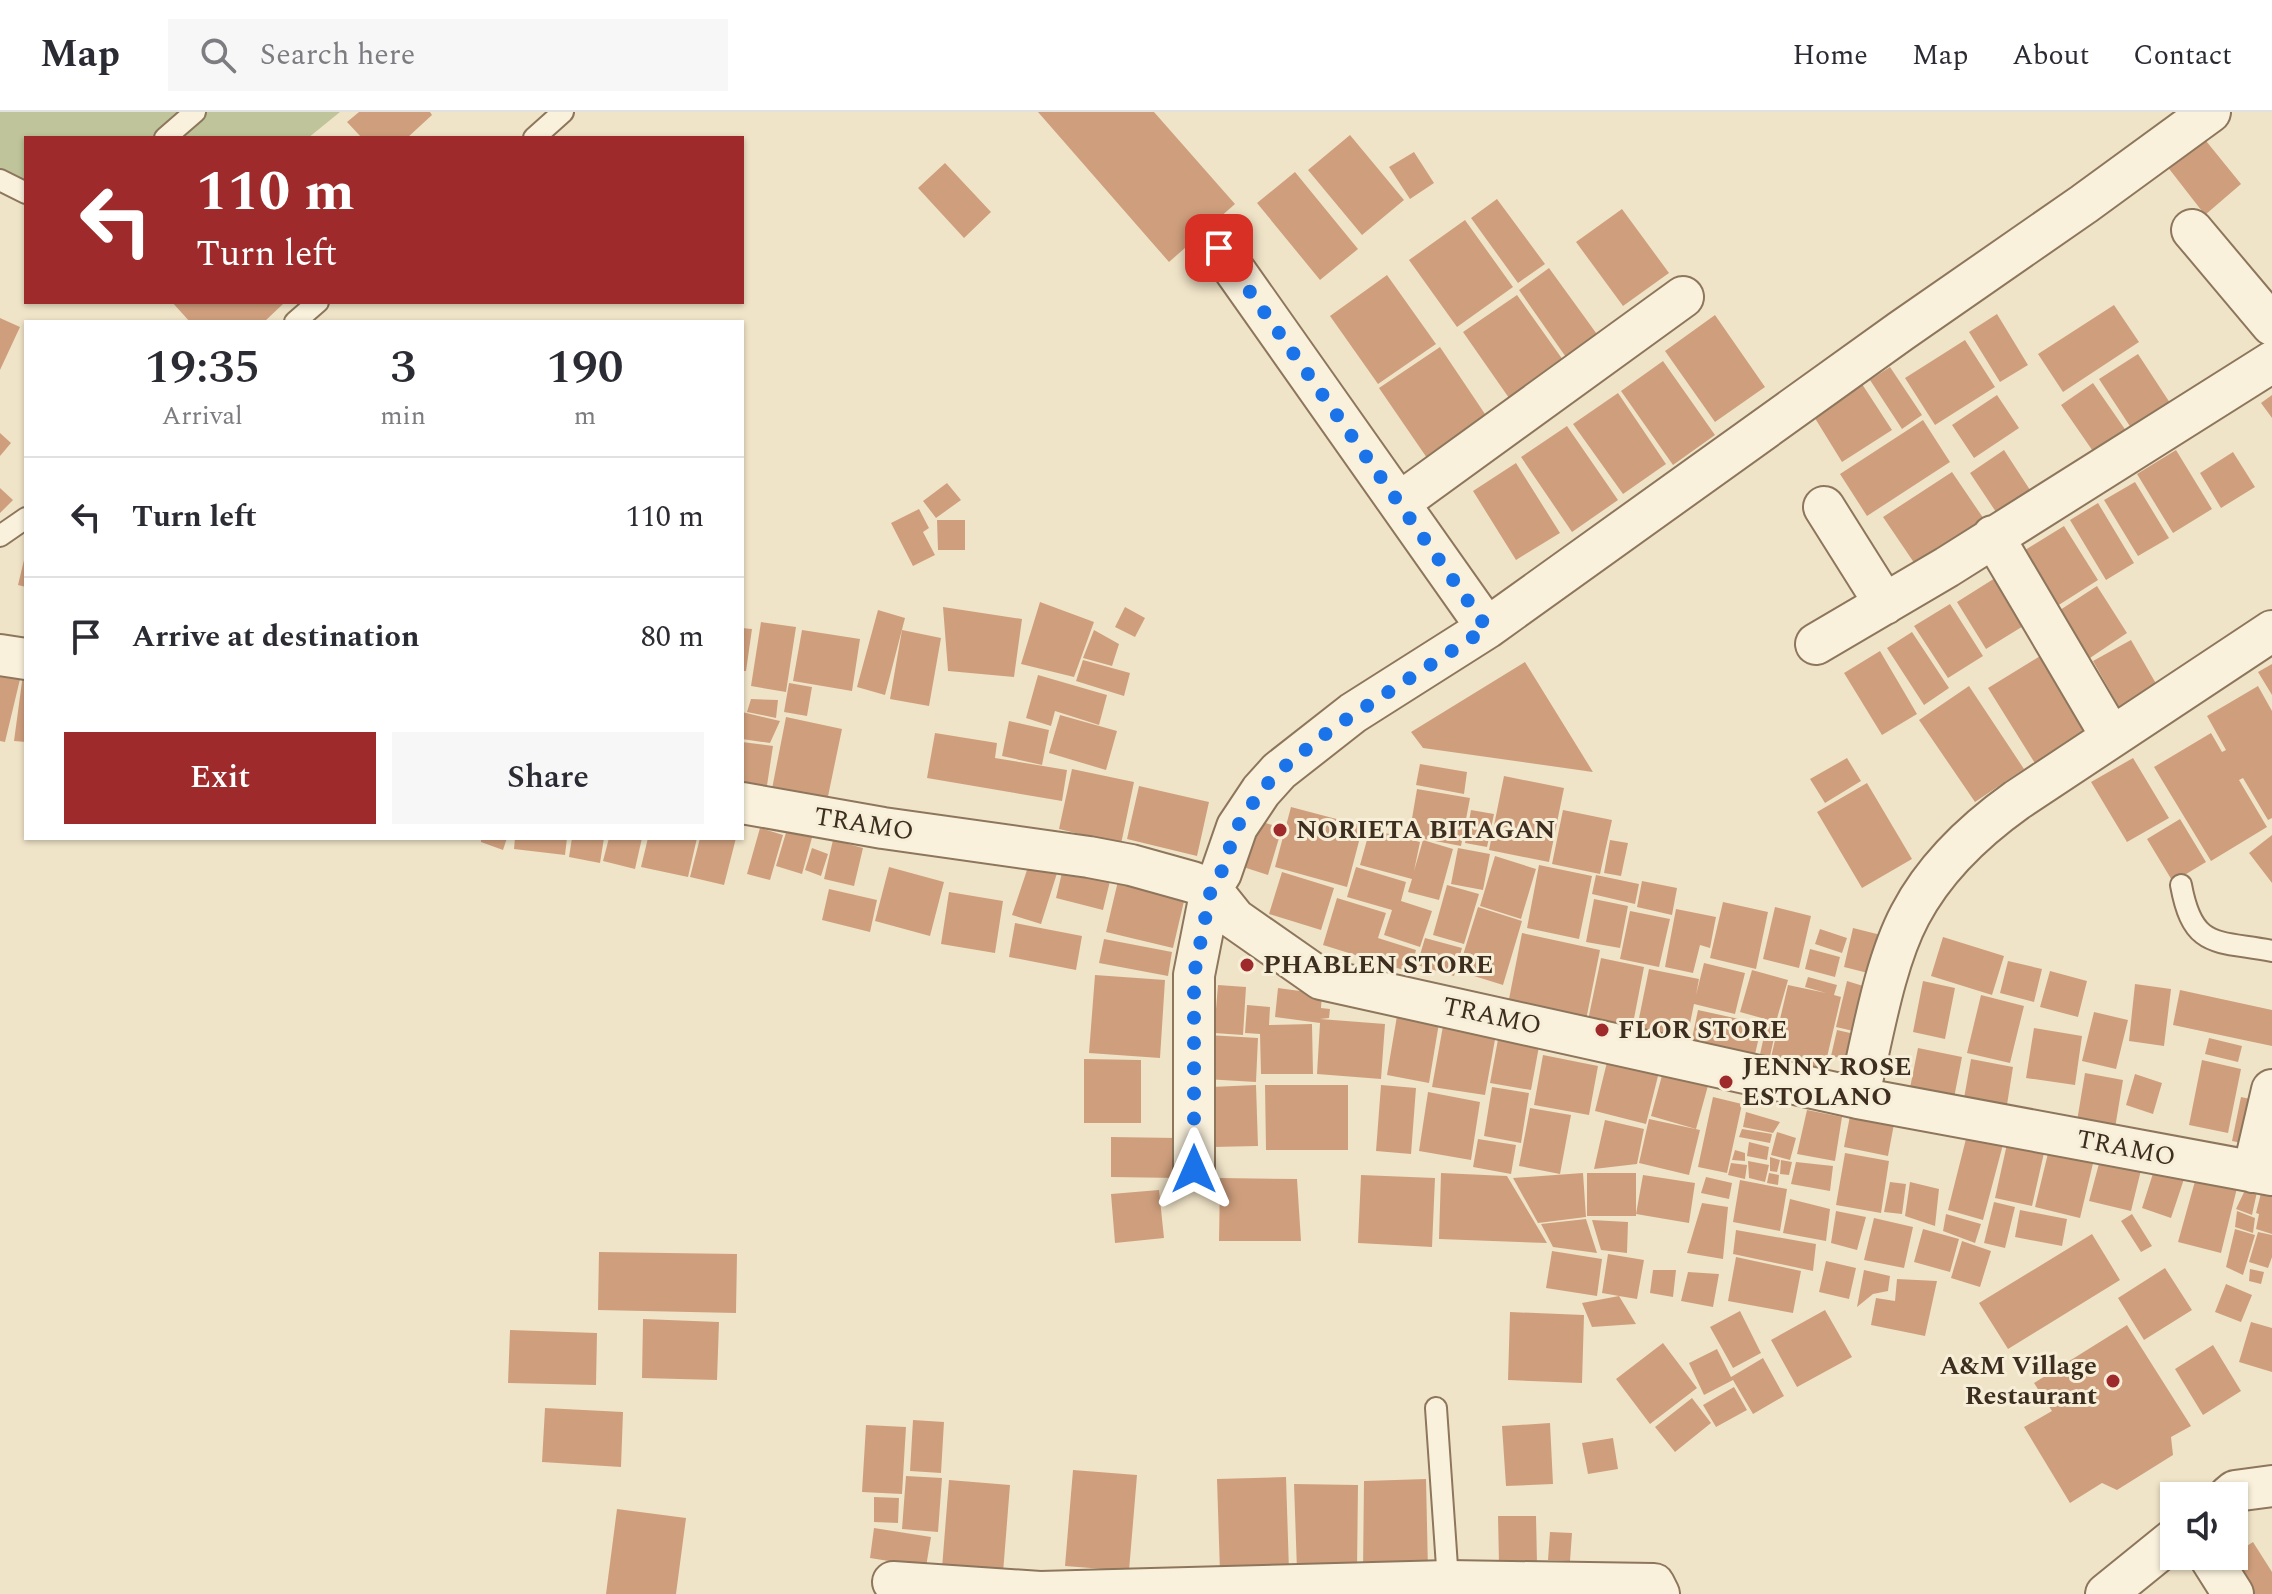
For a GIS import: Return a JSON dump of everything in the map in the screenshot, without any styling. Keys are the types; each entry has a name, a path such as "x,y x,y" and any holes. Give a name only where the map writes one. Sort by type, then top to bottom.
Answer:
{"street":[{"path":"1194,1169 1194,975 1211,889 1221,873 1237,827 1279,771 1353,713 1487,628 2210,112"},
{"path":"2192,230 2272,325"},
{"path":"1219,248 1487,628"},
{"path":"1399,503 1683,297"},
{"path":"1816,644 2272,362"},
{"path":"1824,507 1885,604"},
{"path":"1993,536 2111,736"},
{"path":"1858,1098 1890,970 1905,924 1945,865 1992,818 2272,631"},
{"path":"0,655 24,659"},
{"name":"TRAMO","path":"744,803 883,828 1089,857 1131,865 1211,889 1235,919 1321,979 1858,1098 2263,1173"},
{"path":"2263,1173 2272,1090"},
{"path":"2248,1489 2272,1486"},
{"path":"2106,1594 2160,1550"},
{"path":"2218,1570 2233,1594"},
{"path":"893,1582 1039,1593 1448,1581 1654,1584 1659,1594"}],"lane":[{"path":"167,136 195,112"},
{"path":"536,136 563,112"},
{"path":"0,180 24,192"},
{"path":"297,320 316,304"},
{"path":"0,536 24,519"},
{"path":"2181,885 2186,911 2195,929 2207,937 2272,951"},
{"path":"1436,1408 1448,1581"}],"green space":[{"path":"0,112 340,112 310,136 24,136 24,197 0,169"}],"building":[{"path":"359,112 430,112 432,115 409,136 360,136 347,122"},
{"path":"1038,112 1154,112 1235,204 1169,262"},
{"path":"2198,131 2241,184 2205,215 2163,161"},
{"path":"1350,135 1404,200 1362,235 1308,170"},
{"path":"1414,152 1434,183 1410,199 1389,167"},
{"path":"945,163 991,212 964,238 918,188"},
{"path":"1295,172 1358,249 1320,280 1257,203"},
{"path":"1497,199 1545,264 1518,283 1471,218"},
{"path":"1622,209 1669,273 1623,306 1576,242"},
{"path":"1465,220 1513,287 1457,327 1409,260"},
{"path":"1549,268 1599,337 1568,360 1519,290"},
{"path":"1387,275 1436,344 1378,384 1330,316"},
{"path":"1517,295 1563,360 1509,398 1463,332"},
{"path":"174,304 283,304 266,320 188,320"},
{"path":"2114,305 2139,342 2063,392 2038,354"},
{"path":"1997,314 2028,365 2000,382 1969,332"},
{"path":"1715,315 1765,387 1715,422 1665,351"},
{"path":"0,318 20,327 0,370"},
{"path":"1965,340 1995,387 1935,425 1905,378"},
{"path":"1440,347 1487,417 1427,458 1379,388"},
{"path":"2138,354 2174,409 2135,434 2099,379"},
{"path":"1663,361 1715,435 1673,465 1621,391"},
{"path":"1890,367 1922,415 1902,429 1870,380"},
{"path":"2093,383 2131,438 2099,460 2061,405"},
{"path":"1862,384 1892,430 1842,462 1813,415"},
{"path":"1618,393 1666,464 1623,494 1573,424"},
{"path":"1997,395 2019,428 1974,458 1952,425"},
{"path":"2272,395 2272,418 2261,403"},
{"path":"1923,420 1950,462 1867,516 1840,474"},
{"path":"1567,426 1618,500 1572,532 1521,457"},
{"path":"0,433 11,443 0,456"},
{"path":"2004,450 2032,493 1998,515 1970,473"},
{"path":"2176,450 2212,509 2173,533 2137,474"},
{"path":"2233,452 2255,487 2221,508 2200,473"},
{"path":"1516,463 1560,533 1516,560 1473,491"},
{"path":"1952,472 1988,525 1919,570 1883,517"},
{"path":"2135,482 2169,538 2138,556 2104,500"},
{"path":"947,483 961,500 936,518 923,501"},
{"path":"0,488 13,500 0,513"},
{"path":"2098,503 2134,563 2106,580 2070,520"},
{"path":"919,509 929,528 923,532 935,555 913,566 891,523"},
{"path":"937,520 965,520 965,550 938,550"},
{"path":"2064,526 2098,580 2054,608 2020,553"},
{"path":"24,560 24,586 18,585"},
{"path":"2003,573 2033,620 1986,649 1957,602"},
{"path":"2097,586 2127,633 2087,660 2057,612"},
{"path":"1040,602 1094,622 1074,677 1021,664"},
{"path":"1950,604 1983,656 1948,678 1914,626"},
{"path":"943,607 1022,619 1014,677 948,671"},
{"path":"1125,607 1145,618 1135,637 1115,627"},
{"path":"878,610 905,618 885,695 857,687"},
{"path":"761,622 796,627 786,692 751,686"},
{"path":"744,628 752,629 744,671"},
{"path":"802,630 860,639 852,691 793,681"},
{"path":"902,630 941,638 929,706 890,699"},
{"path":"1094,630 1119,644 1112,666 1083,658"},
{"path":"1912,632 1949,688 1924,705 1887,648"},
{"path":"2131,640 2162,694 2124,716 2093,661"},
{"path":"2055,647 2108,732 2041,773 1988,688"},
{"path":"1880,651 1917,714 1882,735 1844,673"},
{"path":"1083,660 1130,673 1124,696 1076,681"},
{"path":"1525,662 1593,772 1423,748 1411,732"},
{"path":"2272,664 2272,695 2258,672"},
{"path":"24,667 24,742 14,741"},
{"path":"0,670 21,675 5,742 0,741"},
{"path":"1038,675 1107,695 1099,725 1055,711 1051,726 1026,718"},
{"path":"789,683 812,687 807,716 784,712"},
{"path":"1969,686 2024,769 1975,802 1919,720"},
{"path":"2258,686 2272,711 2272,818 2268,820 2243,778 2239,780 2267,827 2211,861 2154,767 2211,733 2222,752 2226,750 2207,716"},
{"path":"751,699 778,700 776,718 747,712"},
{"path":"744,712 780,721 770,743 744,739"},
{"path":"1060,715 1117,731 1106,770 1049,753"},
{"path":"786,717 842,729 826,806 771,794"},
{"path":"1009,721 1049,730 1042,765 1002,756"},
{"path":"935,733 997,743 995,758 1067,770 1062,801 927,778"},
{"path":"744,742 773,746 766,792 744,788"},
{"path":"1847,758 1861,781 1825,803 1810,779"},
{"path":"2133,758 2169,818 2127,842 2091,782"},
{"path":"1420,764 1467,772 1464,794 1416,785"},
{"path":"1072,769 1134,782 1121,844 1059,829"},
{"path":"1504,776 1564,788 1549,862 1489,850"},
{"path":"1867,783 1912,859 1862,888 1817,812"},
{"path":"1139,786 1209,802 1197,856 1127,839"},
{"path":"1417,789 1470,798 1461,846 1409,836"},
{"path":"1291,807 1363,826 1347,887 1275,867"},
{"path":"1471,810 1494,814 1487,847 1465,843"},
{"path":"1563,810 1612,820 1600,874 1552,864"},
{"path":"1250,818 1282,828 1268,875 1237,865"},
{"path":"2180,819 2206,862 2173,882 2147,839"},
{"path":"788,826 813,834 802,874 776,866"},
{"path":"760,828 783,835 770,880 747,874"},
{"path":"1370,829 1420,842 1414,871 1423,840 1453,849 1439,900 1408,892 1412,879 1360,865"},
{"path":"2272,835 2272,883 2249,853"},
{"path":"481,840 506,840 503,850"},
{"path":"515,840 567,840 565,855 514,849"},
{"path":"572,840 604,840 600,863 569,857"},
{"path":"608,840 642,840 635,869 603,861"},
{"path":"648,840 697,840 688,877 641,867"},
{"path":"699,840 735,840 724,885 690,877"},
{"path":"833,840 863,848 854,886 824,879"},
{"path":"1610,840 1628,843 1621,876 1604,873"},
{"path":"812,848 828,854 821,876 805,870"},
{"path":"1458,848 1490,854 1483,890 1451,884"},
{"path":"1495,856 1536,869 1521,919 1480,906"},
{"path":"1030,861 1058,870 1041,924 1012,915"},
{"path":"1539,865 1592,876 1579,939 1527,928"},
{"path":"889,867 944,882 930,936 875,921"},
{"path":"1356,867 1406,882 1401,901 1432,911 1420,947 1384,935 1392,910 1347,897"},
{"path":"1063,868 1110,881 1103,910 1056,898"},
{"path":"1282,872 1334,888 1321,930 1269,914"},
{"path":"1596,875 1639,884 1635,904 1592,894"},
{"path":"1118,881 1185,897 1173,948 1106,932"},
{"path":"1642,881 1677,888 1672,915 1637,907"},
{"path":"1447,885 1479,894 1464,944 1433,935"},
{"path":"829,889 877,900 870,932 822,920"},
{"path":"949,892 1003,901 995,953 941,944"},
{"path":"1337,898 1386,913 1378,938 1416,950 1410,972 1323,945"},
{"path":"1594,899 1628,906 1620,948 1586,942"},
{"path":"1723,902 1768,912 1756,969 1710,958"},
{"path":"1478,907 1522,921 1503,985 1458,971"},
{"path":"1775,907 1811,916 1799,968 1763,959"},
{"path":"1676,909 1716,917 1710,948 1700,945 1693,973 1665,967"},
{"path":"1630,911 1670,919 1659,967 1620,959"},
{"path":"1015,923 1082,936 1076,970 1009,957"},
{"path":"1853,928 1881,935 1872,974 1844,967"},
{"path":"1820,929 1847,938 1842,953 1815,944"},
{"path":"1522,933 1600,950 1586,1020 1508,1004"},
{"path":"1943,937 2004,956 1992,995 1931,976"},
{"path":"1425,938 1462,948 1454,976 1417,965"},
{"path":"1104,939 1172,952 1168,976 1099,963"},
{"path":"1810,949 1840,957 1835,977 1805,969"},
{"path":"1601,958 1644,967 1631,1034 1587,1025"},
{"path":"2008,961 2042,969 2034,1002 2000,993"},
{"path":"1704,963 1745,973 1735,1014 1694,1004 1685,1048 1635,1038 1649,969 1699,979 1696,995"},
{"path":"1752,970 1788,980 1776,1022 1740,1012"},
{"path":"2050,971 2087,981 2078,1017 2040,1007"},
{"path":"1095,975 1165,980 1160,1058 1089,1053"},
{"path":"1808,977 1837,985 1834,995 1841,997 1821,1083 1768,1070 1788,985 1826,993 1805,987"},
{"path":"1847,981 1873,989 1862,1033 1836,1027"},
{"path":"1923,981 1955,988 1945,1039 1913,1032"},
{"path":"2135,984 2171,989 2164,1046 2129,1041"},
{"path":"1218,985 1246,987 1243,1035 1214,1033"},
{"path":"1278,988 1322,994 1321,1008 1330,1009 1329,1018 1320,1019 1385,1024 1381,1079 1317,1074 1320,1023 1275,1017"},
{"path":"2180,990 2272,1010 2272,1046 2173,1025"},
{"path":"1981,995 2024,1006 2010,1063 1967,1053"},
{"path":"1247,1005 1270,1007 1269,1025 1312,1024 1313,1074 1261,1074 1260,1034 1245,1033"},
{"path":"1698,1010 1762,1024 1753,1063 1690,1048"},
{"path":"2094,1012 2128,1020 2116,1069 2082,1061"},
{"path":"1397,1016 1439,1023 1429,1083 1387,1075"},
{"path":"1767,1023 1777,1025 1768,1065 1758,1063"},
{"path":"1443,1026 1496,1034 1485,1095 1432,1087"},
{"path":"2034,1028 2082,1036 2075,1085 2026,1078"},
{"path":"1837,1030 1859,1035 1853,1061 1831,1056"},
{"path":"1499,1034 1540,1041 1531,1090 1490,1083"},
{"path":"1208,1035 1258,1038 1256,1082 1205,1079"},
{"path":"2209,1038 2242,1046 2238,1062 2205,1054"},
{"path":"1918,1048 1962,1057 1953,1103 1909,1093"},
{"path":"1609,1054 1660,1068 1646,1124 1595,1111"},
{"path":"1543,1055 1598,1066 1589,1115 1534,1105"},
{"path":"1084,1059 1141,1060 1141,1123 1084,1123"},
{"path":"1971,1059 2013,1067 2006,1111 1963,1104"},
{"path":"2202,1060 2241,1069 2228,1133 2189,1125"},
{"path":"1664,1068 1709,1082 1696,1129 1651,1116"},
{"path":"2085,1073 2123,1080 2115,1128 2077,1121"},
{"path":"2135,1074 2162,1083 2153,1114 2126,1105"},
{"path":"1256,1085 1258,1146 1213,1147 1211,1087"},
{"path":"1265,1085 1348,1085 1348,1150 1266,1150"},
{"path":"1381,1085 1416,1088 1411,1154 1376,1151"},
{"path":"1492,1087 1529,1093 1521,1143 1484,1136"},
{"path":"1428,1092 1480,1102 1471,1160 1419,1151"},
{"path":"1713,1097 1742,1104 1727,1173 1698,1167"},
{"path":"2241,1097 2264,1102 2255,1146 2232,1141"},
{"path":"1530,1108 1571,1115 1560,1174 1519,1166"},
{"path":"1807,1110 1842,1117 1835,1161 1797,1154"},
{"path":"1746,1112 1780,1122 1773,1133 1743,1127"},
{"path":"1850,1116 1894,1124 1888,1156 1844,1147"},
{"path":"1649,1119 1700,1130 1689,1175 1639,1163"},
{"path":"1605,1120 1644,1129 1637,1164 1594,1169"},
{"path":"1969,1127 2005,1137 1983,1220 1948,1210"},
{"path":"1742,1129 1772,1134 1770,1143 1739,1137"},
{"path":"1777,1132 1796,1138 1790,1160 1771,1155"},
{"path":"2009,1135 2046,1144 2032,1206 1995,1198"},
{"path":"1111,1137 1178,1138 1177,1178 1111,1177"},
{"path":"1478,1139 1516,1145 1511,1174 1473,1167"},
{"path":"1749,1142 1769,1147 1767,1160 1747,1156"},
{"path":"2050,1145 2095,1155 2080,1218 2035,1207"},
{"path":"1735,1150 1745,1153 1745,1161 1732,1160"},
{"path":"1845,1153 1889,1161 1881,1213 1836,1205"},
{"path":"2101,1156 2142,1166 2131,1211 2089,1201"},
{"path":"1770,1157 1780,1160 1777,1172 1770,1171"},
{"path":"1781,1160 1792,1162 1789,1175 1780,1174"},
{"path":"1748,1161 1769,1165 1765,1182 1749,1178"},
{"path":"1796,1162 1833,1166 1830,1191 1791,1184"},
{"path":"1731,1163 1747,1165 1745,1179 1728,1175"},
{"path":"2156,1164 2186,1173 2171,1218 2142,1208"},
{"path":"1441,1173 1507,1176 1547,1243 1439,1239"},
{"path":"1583,1173 1586,1217 1538,1223 1513,1178"},
{"path":"1587,1173 1636,1173 1636,1216 1587,1216"},
{"path":"1769,1173 1779,1175 1778,1185 1767,1183"},
{"path":"2197,1174 2238,1184 2221,1253 2178,1242"},
{"path":"1361,1175 1435,1178 1432,1247 1358,1243"},
{"path":"1643,1175 1695,1183 1689,1223 1636,1214"},
{"path":"1706,1177 1732,1183 1729,1199 1701,1193"},
{"path":"1220,1178 1297,1179 1301,1241 1219,1241"},
{"path":"1740,1180 1787,1189 1780,1231 1733,1222"},
{"path":"1890,1182 1906,1184 1902,1214 1884,1212"},
{"path":"1910,1182 1939,1189 1935,1226 1905,1216"},
{"path":"2246,1188 2257,1192 2252,1215 2236,1209"},
{"path":"1159,1190 1164,1238 1115,1243 1111,1194"},
{"path":"2261,1193 2272,1195 2272,1234 2256,1229"},
{"path":"1790,1199 1830,1209 1826,1241 1783,1233"},
{"path":"1994,1202 2015,1207 2005,1248 1984,1243"},
{"path":"1702,1203 1728,1207 1723,1259 1687,1253"},
{"path":"2020,1210 2067,1219 2062,1246 2015,1237"},
{"path":"1836,1211 1866,1217 1857,1250 1831,1243"},
{"path":"2237,1211 2255,1218 2253,1233 2235,1227"},
{"path":"1946,1214 1981,1224 1975,1243 1943,1231"},
{"path":"2132,1214 2152,1246 2141,1252 2121,1221"},
{"path":"1874,1218 1913,1227 1904,1268 1864,1260"},
{"path":"1586,1219 1597,1253 1553,1247 1541,1224"},
{"path":"1592,1220 1628,1222 1627,1253 1601,1250"},
{"path":"1923,1229 1959,1239 1950,1272 1914,1262"},
{"path":"2235,1229 2255,1235 2243,1275 2226,1267"},
{"path":"1736,1230 1816,1244 1813,1271 1733,1254"},
{"path":"2258,1232 2272,1235 2272,1257 2268,1268 2249,1262"},
{"path":"2092,1234 2120,1280 2008,1349 1979,1303"},
{"path":"1962,1241 1991,1251 1980,1287 1951,1278"},
{"path":"1552,1251 1602,1259 1597,1296 1546,1288"},
{"path":"599,1252 737,1254 736,1313 598,1310"},
{"path":"1608,1254 1644,1260 1637,1299 1602,1293"},
{"path":"1736,1257 1801,1271 1793,1313 1728,1301"},
{"path":"1826,1261 1856,1268 1849,1299 1819,1292"},
{"path":"2165,1268 2192,1310 2144,1340 2118,1298"},
{"path":"2250,1269 2264,1272 2261,1284 2249,1281"},
{"path":"1653,1270 1676,1270 1673,1297 1650,1293"},
{"path":"1864,1270 1890,1276 1888,1291 1873,1294 1857,1307"},
{"path":"1688,1272 1719,1274 1713,1307 1681,1301"},
{"path":"1897,1279 1937,1281 1925,1336 1871,1325 1876,1298 1895,1301"},
{"path":"2226,1284 2252,1295 2241,1322 2215,1312"},
{"path":"1619,1296 1636,1324 1592,1327 1582,1303"},
{"path":"1825,1310 1852,1357 1797,1387 1771,1340"},
{"path":"1740,1311 1761,1353 1733,1368 1710,1327"},
{"path":"1510,1312 1584,1315 1582,1383 1508,1380"},
{"path":"643,1319 719,1322 717,1380 642,1378"},
{"path":"2251,1322 2272,1328 2272,1372 2239,1362"},
{"path":"2127,1325 2191,1426 2171,1437 2173,1455 2117,1490 2102,1483 2070,1503 2024,1427 2052,1411 2034,1383"},
{"path":"510,1330 597,1333 596,1385 508,1383"},
{"path":"1663,1343 1697,1388 1650,1424 1616,1379"},
{"path":"2213,1345 2241,1391 2203,1415 2175,1369"},
{"path":"1717,1349 1731,1377 1763,1358 1784,1396 1753,1414 1733,1380 1704,1395 1689,1363"},
{"path":"1734,1387 1747,1410 1716,1427 1703,1405"},
{"path":"1692,1398 1711,1423 1675,1452 1655,1427"},
{"path":"545,1408 623,1412 621,1467 542,1462"},
{"path":"913,1420 944,1422 941,1473 910,1471"},
{"path":"1550,1423 1553,1484 1506,1486 1502,1426"},
{"path":"866,1425 906,1427 902,1494 862,1492"},
{"path":"1613,1438 1618,1469 1588,1474 1582,1443"},
{"path":"1073,1470 1137,1475 1129,1571 1065,1566"},
{"path":"906,1476 942,1478 938,1532 902,1529"},
{"path":"1286,1477 1289,1571 1220,1573 1217,1479"},
{"path":"1426,1479 1428,1570 1363,1570 1364,1481"},
{"path":"949,1480 1010,1485 1003,1573 942,1568"},
{"path":"1294,1484 1358,1485 1357,1572 1297,1571"},
{"path":"874,1497 899,1498 898,1523 874,1522"},
{"path":"617,1509 686,1518 676,1594 606,1594"},
{"path":"1498,1516 1536,1516 1537,1563 1499,1564"},
{"path":"874,1528 931,1537 926,1567 870,1558"},
{"path":"1550,1532 1572,1533 1570,1561 1548,1560"},
{"path":"2253,1542 2272,1572 2272,1594 2245,1594 2236,1570 2248,1570 2248,1545"}],"place":[{"name":"NORIETA BITAGAN","path":"1280,830"},
{"name":"PHABLEN STORE","path":"1247,965"},
{"name":"FLOR STORE","path":"1602,1030"},
{"name":"JENNY ROSE ESTOLANO","path":"1726,1082"},
{"name":"A&M Village Restaurant","path":"2113,1381"}],"route":[{"path":"1194,1169 1194,975 1211,889 1221,873 1237,827 1279,771 1333,728 1487,628 1219,248"}]}
